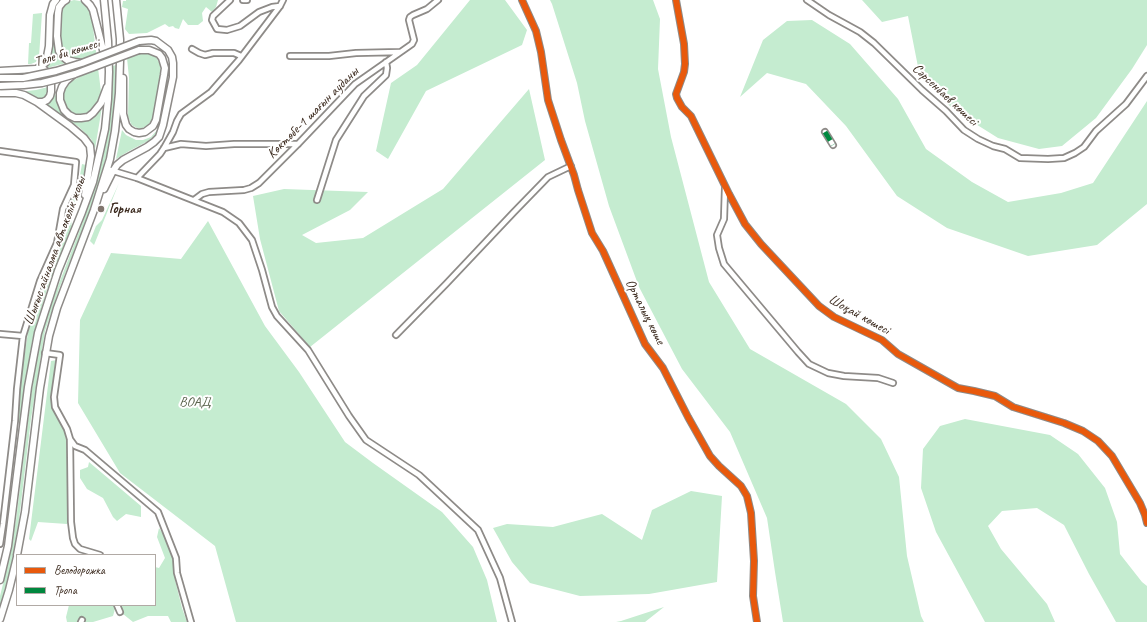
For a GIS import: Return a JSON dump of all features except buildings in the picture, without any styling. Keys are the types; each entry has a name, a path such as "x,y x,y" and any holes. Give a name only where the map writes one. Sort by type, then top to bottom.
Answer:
{"main road":[{"path":"36,69 41,67 46,62 49,46 50,15 53,4 56,0"},
{"path":"66,0 63,2 58,13 57,36 59,50 62,56 67,60 82,63"},
{"path":"85,0 93,10 109,72"},
{"name":"Шығыс айналма автокөлік жолы","path":"0,580 8,546 28,388 38,333 58,271 93,182 105,129 109,72 104,0"},
{"path":"17,554 46,353 57,308 110,170 110,159 119,93 120,39 116,0"},
{"name":"Төле би көшесі","path":"0,78 23,78 56,71 82,63 139,41 156,41 168,50 172,57 173,77 163,125 158,137 148,147 123,160 110,170"},
{"name":"Төле би көшесі","path":"0,86 42,83 75,74 139,50 149,50 159,54 165,68 156,120 153,126 145,132 134,132 126,125 123,114 124,85 120,61"},
{"path":"0,71 42,69 47,72 49,75 51,92 47,100 37,102"},
{"path":"75,74 66,81 60,93 60,100 64,110 75,118 88,117 97,109 109,80"},
{"path":"0,93 16,93 24,95 37,102 70,126 84,138 90,146 91,156 82,212"},
{"path":"0,619 16,560"}],"street":[{"path":"230,0 213,16 212,20 217,29 227,30 240,26 259,12 272,6 280,6"},
{"path":"137,178 160,154 173,132 181,114 211,92 242,56 283,0"},
{"name":"Көктөбе-1 шағын ауданы","path":"194,200 202,194 209,192 244,190 259,183 355,84 412,44 414,40 409,20 410,17 438,0"},
{"name":"Орталық көше","path":"522,0 536,32 541,52 548,100 592,233 603,251 645,344 663,368 710,456 741,486 747,496 751,513 754,561 752,596 757,622"},
{"name":"Шоқай көшесі","path":"676,0 684,44 685,64 684,72 676,94 677,98 682,107 691,116 745,224 761,244 819,306 834,318 882,340 898,354 958,388 995,396 1013,406 1083,431 1098,441 1112,456 1140,503 1147,523"},
{"name":"Сәрсенбаев көшесі","path":"807,0 860,32 874,43 964,130 978,139 993,146 1005,149 1020,158 1064,158 1075,153 1084,146 1096,131 1126,104 1147,76"},
{"path":"192,49 204,55 214,53 234,53 242,56"},
{"path":"290,56 329,56 356,53 400,52"},
{"path":"316,200 336,140 364,96 386,75 386,62"},
{"path":"826,132 833,146"},
{"path":"164,148 181,144 206,146 234,144 298,144"},
{"path":"0,151 76,162 74,185 63,209 57,243 40,281 23,336 15,421 0,544"},
{"path":"396,335 548,177 571,166"},
{"path":"110,170 137,178 194,200 223,212 239,223 252,240 272,307 277,316 308,350 348,416 366,440 419,475 478,530 500,578 512,622"},
{"path":"725,186 724,218 718,235 719,248 724,264 793,347 809,364 828,373 844,376 878,378 893,382"},
{"path":"0,334 23,336"},
{"path":"46,353 60,355 54,397 55,406 67,429 70,439 71,522 73,538 75,544 80,549 97,554"},
{"path":"70,439 76,446 85,450 158,512 176,558 177,573 191,622"},
{"path":"117,606 120,612"}],"green space":[{"path":"74,0 84,2 91,11 101,92 96,107 87,115 77,115 71,113 67,109 63,99 65,89 72,81 85,74 81,58 75,59 68,56 63,52 61,46 62,9 67,2"},
{"path":"218,0 216,7 212,12 206,7 202,13 203,21 198,25 188,25 183,19 179,29 173,26 169,27 165,24 147,33 129,34 125,29 128,9 122,7 123,1"},
{"path":"470,0 505,0 527,30 522,45 426,91 388,159 376,151 391,83 417,65"},
{"path":"550,0 653,0 660,19 658,69 671,137 709,282 750,349 846,404 881,439 899,477 907,556 921,616 924,622 783,622 767,518 730,432 682,369 639,287 609,206 585,121 577,83"},
{"path":"862,0 1147,0 1147,45 1132,69 1096,118 1062,146 1039,149 998,138 955,111 920,77 908,16 882,22"},
{"path":"42,13 39,57 36,62 28,64 33,14"},
{"path":"812,20 850,44 898,99 926,149 972,182 1008,202 1061,193 1093,183 1147,101 1147,204 1097,245 1028,256 947,228 897,196 846,126 806,84 767,73 740,97 763,40 787,21"},
{"path":"52,35 57,54 63,62 66,63 47,68 51,55"},
{"path":"148,53 156,57 160,64 161,72 153,119 147,126 140,129 131,124 128,116 129,78 127,58"},
{"path":"116,65 115,107 107,153 96,196 59,289 45,331 31,419 19,520 11,569 0,608 0,596 16,520 35,364 41,330 82,224 97,180 104,152 111,107 113,66"},
{"path":"48,87 49,89 47,96 44,99 37,99 27,92 27,91"},
{"path":"54,89 59,108 67,118 81,121 88,120 95,116 102,107 95,149 91,139 79,127 43,104 51,100"},
{"path":"529,89 545,160 310,347 279,311 260,239 253,196 284,189 368,192 350,210 302,235 316,243 363,238 443,189"},
{"path":"122,130 126,135 136,140 143,140 151,137 157,130 156,134 148,141 116,159"},
{"path":"82,164 86,165 82,190 71,216 72,231 47,289 32,341 20,423 18,422 18,399 28,332 43,285 62,238 67,211 79,181"},
{"path":"119,183 94,245 90,241 96,226 102,220"},
{"name":"ВОАД","path":"208,221 265,326 299,372 345,442 442,512 473,547 487,580 497,622 236,622 215,546 120,473 78,403 80,320 111,253 181,259"},
{"path":"57,360 52,393 56,417 64,429 67,444 67,524 38,522 31,541 29,539 51,361"},
{"path":"965,419 1050,435 1078,454 1105,488 1117,522 1120,554 1142,582 1147,586 1147,622 1116,622 1064,525 1037,508 1002,511 988,526 1001,549 1047,604 1055,622 985,622 936,532 921,488 923,449 940,426"},
{"path":"89,462 141,506 141,517 126,514 117,521 113,517 103,498 87,489 80,478 80,470 88,467"},
{"path":"691,491 722,496 717,582 649,594 580,596 530,583 512,562 493,528 507,524 553,527 602,514 642,540 652,510"},
{"path":"159,528 169,543 175,560 175,580 187,622 171,622 168,616 148,616 133,622 123,614 120,606 156,606 156,567 159,568 165,558 157,537"},
{"path":"69,606 114,606 115,609 113,616 93,622 67,622 66,617"},
{"path":"664,607 645,622 616,622 621,621"}],"marked path":[{"path":"825,132 833,145"}],"cycle path":[{"path":"522,0 536,31 541,52 548,100 592,233 603,251 645,344 663,368 710,456 741,486 747,496 751,513 754,561 753,596 757,622"},
{"path":"676,0 684,44 685,64 684,72 676,94 677,98 682,107 691,116 745,224 761,244 819,306 834,317 882,340 898,354 958,388 995,396 1013,407 1064,423 1083,431 1098,441 1112,456 1140,503 1147,523"}],"place":[{"name":"Горная","path":"101,209"}]}
